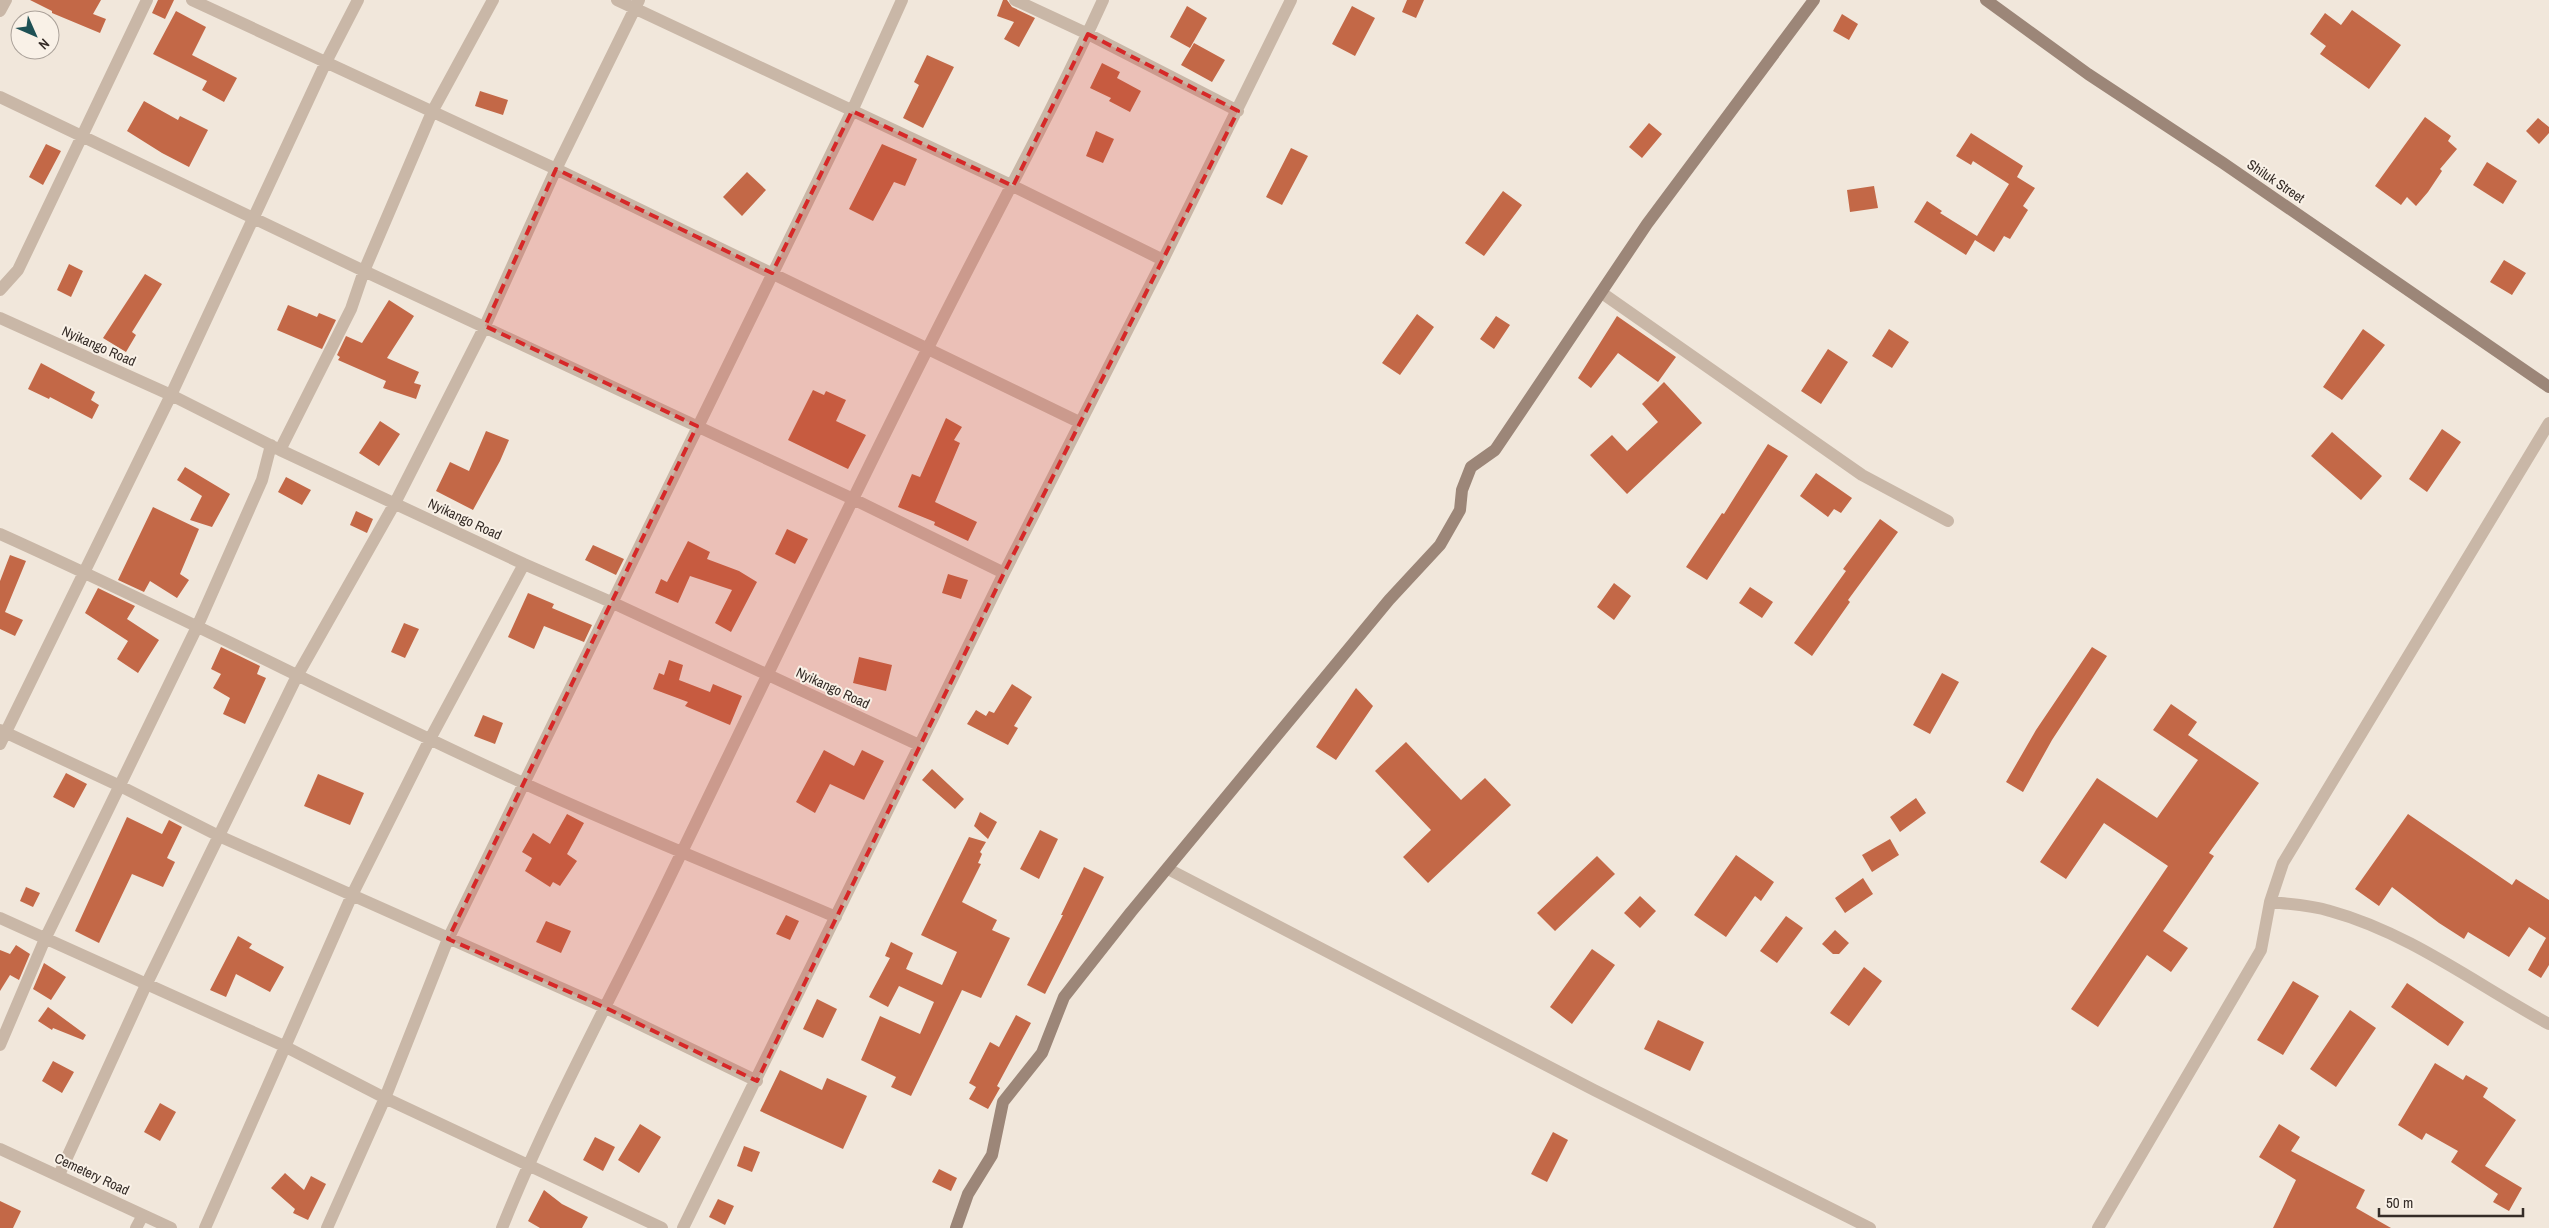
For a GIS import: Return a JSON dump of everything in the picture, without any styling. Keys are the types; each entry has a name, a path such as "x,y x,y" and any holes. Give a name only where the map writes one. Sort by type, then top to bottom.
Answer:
{"street":[{"path":"0,11 6,0"},
{"path":"0,290 18,270 147,0"},
{"path":"192,0 556,169 928,347 1079,422"},
{"path":"358,0 326,62 171,395 2,736 120,786 219,836 606,1008 757,1081"},
{"path":"0,1045 45,939 196,627 276,447 352,310 364,271 432,112 493,0"},
{"path":"617,0 637,4 852,111 1013,186 1163,260"},
{"path":"326,1228 384,1098 448,939 852,111 902,0"},
{"path":"1015,0 1088,34 1238,110"},
{"path":"502,1228 528,1164 606,1008 767,674 928,347 1013,186 1103,0"},
{"path":"683,1228 757,1081 1004,573 1079,422 1163,260 1291,0"},
{"path":"956,1228 968,1194 992,1155 1002,1102 1042,1053 1064,997 1389,600 1440,545 1460,510 1462,490 1471,467 1495,450 1647,224 1814,0"},
{"name":"Shiluk Street","path":"1986,0 2088,74 2223,163 2549,387"},
{"path":"59,1175 146,984 297,676 395,503 485,326 556,169 637,4"},
{"path":"0,97 364,271 853,499 1004,573"},
{"path":"1602,293 1862,475 1948,521"},
{"name":"Nyikango Road","path":"0,318 171,395 276,447 524,564 612,602 919,745"},
{"path":"2098,1228 2261,950 2270,902 2283,863 2549,423"},
{"path":"0,534 84,572 523,783 836,917"},
{"path":"204,1228 352,895 430,739 524,564"},
{"path":"1168,869 1594,1090 1870,1228"},
{"path":"2270,902 2329,910 2362,921 2443,961 2549,1024"},
{"path":"0,918 284,1046 384,1098 662,1228"},
{"name":"Cemetery Road","path":"0,1149 171,1228"},
{"path":"136,1228 143,1215"}],"highlighted area":[{"path":"1088,34 1238,111 1004,573 757,1081 606,1008 448,939 697,426 485,326 556,169 772,273 852,111 1013,186"}],"building":[{"path":"30,0 101,0 93,14 106,19 100,33 60,16 60,10 50,10"},
{"path":"158,0 174,0 165,19 152,13"},
{"path":"1003,0 1007,0 1012,7 1035,18 1019,47 1004,39 1014,22 997,16"},
{"path":"1407,0 1424,0 1416,18 1402,12"},
{"path":"1187,6 1207,18 1190,48 1170,37"},
{"path":"1352,6 1375,18 1355,56 1332,44"},
{"path":"2352,10 2401,45 2369,89 2320,54 2326,46 2310,34 2325,13 2341,25"},
{"path":"176,11 206,27 192,55 237,78 224,102 202,90 207,81 153,54"},
{"path":"1842,14 1858,24 1849,40 1833,31"},
{"path":"1194,43 1225,60 1212,82 1181,65"},
{"path":"927,55 954,67 923,128 903,118 919,85 914,82"},
{"path":"1102,63 1120,72 1117,78 1141,91 1130,112 1109,101 1111,98 1090,88"},
{"path":"480,91 508,100 503,115 475,106"},
{"path":"144,101 178,120 180,116 208,130 189,167 127,131"},
{"path":"2425,117 2451,136 2448,141 2457,149 2440,169 2442,171 2416,206 2407,197 2401,205 2375,186"},
{"path":"2538,118 2549,127 2549,133 2539,144 2526,131"},
{"path":"1649,123 1662,134 1642,158 1629,147"},
{"path":"1096,131 1114,139 1103,163 1086,156"},
{"path":"1971,133 2023,166 2017,177 2035,188 2023,206 2028,210 2010,239 2004,236 1994,252 1975,240 1966,255 1914,222 1927,201 1942,211 1940,213 1977,236 2009,184 1973,161 1971,165 1956,156"},
{"path":"46,144 61,151 43,185 29,177"},
{"path":"882,144 917,159 905,186 894,182 873,221 849,209"},
{"path":"1291,148 1308,156 1282,205 1266,197"},
{"path":"2487,162 2517,181 2503,204 2473,185"},
{"path":"747,172 766,190 742,216 723,197"},
{"path":"1874,186 1878,208 1850,212 1847,190"},
{"path":"1503,191 1522,205 1484,256 1465,243"},
{"path":"2504,260 2526,273 2512,295 2490,282"},
{"path":"69,264 83,271 71,297 57,290"},
{"path":"145,274 162,284 132,332 136,335 126,352 103,338"},
{"path":"389,300 414,316 387,358 419,372 414,383 421,385 416,399 383,388 386,381 338,360 340,357 337,355 346,336 362,343"},
{"path":"288,305 317,317 319,313 336,320 322,349 277,330"},
{"path":"1417,314 1434,327 1400,375 1382,363"},
{"path":"1496,316 1510,325 1494,349 1480,339"},
{"path":"1617,316 1676,357 1658,382 1618,353 1591,388 1578,378"},
{"path":"1889,329 1909,342 1892,368 1872,356"},
{"path":"2363,329 2385,345 2342,400 2323,387"},
{"path":"1828,349 1848,362 1821,404 1801,391"},
{"path":"41,363 95,392 91,400 99,405 92,419 50,397 49,399 28,389"},
{"path":"1664,382 1702,423 1627,494 1590,455 1612,435 1627,451 1658,422 1642,404"},
{"path":"813,390 824,395 826,391 846,400 836,421 866,435 848,469 788,440"},
{"path":"946,418 962,427 954,440 960,443 935,502 977,522 968,541 934,525 935,522 898,507 912,474 920,477"},
{"path":"380,421 400,434 379,466 359,453"},
{"path":"2442,429 2461,442 2427,492 2409,479"},
{"path":"486,431 509,440 500,461 473,510 436,491 450,462 469,471"},
{"path":"2332,432 2382,476 2361,500 2311,456"},
{"path":"1768,444 1788,456 1707,580 1686,567 1722,513 1724,514"},
{"path":"185,467 230,494 212,527 190,520 202,496 177,480"},
{"path":"1816,473 1852,498 1841,513 1834,509 1828,517 1800,496"},
{"path":"286,477 311,490 302,505 278,492"},
{"path":"153,507 199,529 180,574 189,580 177,598 150,581 144,592 118,580"},
{"path":"356,511 373,519 367,533 350,525"},
{"path":"1880,519 1898,532 1848,600 1850,602 1812,656 1794,643 1846,571 1843,569"},
{"path":"787,529 808,539 795,564 775,554"},
{"path":"688,541 710,552 707,559 739,571 757,582 731,632 715,623 732,590 690,576 678,603 655,593 661,579 667,582"},
{"path":"593,545 624,559 616,575 585,560"},
{"path":"10,555 26,561 5,612 23,620 15,636 0,629 0,581"},
{"path":"948,574 968,580 961,599 942,593"},
{"path":"1614,583 1631,596 1614,620 1597,607"},
{"path":"1750,587 1773,602 1762,618 1739,603"},
{"path":"98,588 135,606 127,619 159,640 138,673 117,659 128,641 85,613"},
{"path":"528,593 554,604 552,608 592,625 584,642 544,626 534,649 508,637"},
{"path":"404,623 419,629 405,658 391,652"},
{"path":"221,647 260,666 257,674 266,678 245,724 223,714 230,698 213,688 221,674 211,669"},
{"path":"2092,647 2107,656 2052,740 2023,792 2006,782 2036,730"},
{"path":"859,657 892,665 886,691 853,683"},
{"path":"669,660 683,665 679,680 710,692 713,684 742,696 730,725 685,706 688,702 653,689 659,673 664,675"},
{"path":"1942,673 1959,682 1930,734 1913,725"},
{"path":"1012,684 1032,697 1014,726 1018,728 1008,745 967,724 976,710 986,716 989,711 994,713"},
{"path":"1356,688 1373,706 1336,760 1316,747"},
{"path":"2171,704 2197,722 2188,735 2259,783 2209,853 2214,856 2163,931 2188,948 2171,972 2147,955 2098,1027 2071,1009 2168,866 2104,823 2066,879 2040,862 2097,778 2157,818 2198,760 2153,730"},
{"path":"483,715 503,723 495,744 474,736"},
{"path":"1406,742 1461,800 1485,778 1511,805 1428,883 1403,857 1431,830 1375,771"},
{"path":"824,750 854,766 862,750 884,761 864,800 830,784 815,813 796,802"},
{"path":"932,769 964,799 955,809 922,780"},
{"path":"66,773 87,784 74,808 53,797"},
{"path":"318,774 364,793 350,825 304,806"},
{"path":"1916,798 1926,813 1900,832 1890,817"},
{"path":"980,812 997,822 988,839 974,826"},
{"path":"567,814 584,823 567,854 577,861 560,886 553,882 550,887 525,871 532,858 522,852 533,833 550,844"},
{"path":"2408,814 2512,885 2516,879 2549,900 2549,965 2541,978 2528,970 2546,938 2529,927 2509,957 2468,932 2464,939 2439,923 2392,887 2379,906 2355,889"},
{"path":"127,817 162,834 169,820 182,827 167,858 175,862 163,887 132,874 99,943 75,931"},
{"path":"1040,830 1058,839 1039,879 1020,869"},
{"path":"969,837 986,842 980,852 982,854 978,863 981,864 962,902 997,920 992,930 1010,938 981,998 962,990 911,1096 891,1087 896,1077 861,1060 880,1016 920,1034 934,1002 899,986 888,1007 869,997 890,958 885,956 891,942 913,953 906,969 942,985 957,952 921,935"},
{"path":"1890,839 1899,855 1872,872 1862,855"},
{"path":"1736,855 1774,882 1761,901 1755,896 1726,937 1694,915"},
{"path":"1597,856 1615,874 1555,931 1537,913"},
{"path":"1084,867 1104,877 1045,994 1027,985 1063,915 1061,915"},
{"path":"1863,878 1873,894 1845,913 1835,898"},
{"path":"26,887 40,893 33,907 20,901"},
{"path":"1640,896 1656,911 1640,928 1624,913"},
{"path":"786,915 799,921 790,940 776,934"},
{"path":"1786,916 1803,928 1777,963 1760,951"},
{"path":"546,921 571,931 561,953 536,942"},
{"path":"1835,930 1849,943 1839,954 1833,954 1822,944"},
{"path":"238,936 252,944 249,948 284,967 270,992 236,974 226,997 210,990"},
{"path":"16,945 30,954 19,980 10,975 0,991 0,950 10,954"},
{"path":"1592,949 1615,965 1572,1024 1550,1007"},
{"path":"44,963 66,977 51,1000 33,989"},
{"path":"1864,967 1882,981 1849,1026 1830,1013"},
{"path":"2293,981 2319,996 2283,1055 2257,1040"},
{"path":"2407,983 2464,1022 2448,1046 2391,1007"},
{"path":"817,999 837,1009 823,1038 803,1029"},
{"path":"48,1007 86,1035 83,1040 53,1028 52,1030 38,1021"},
{"path":"2350,1010 2376,1028 2336,1087 2310,1069"},
{"path":"1016,1015 1031,1023 997,1086 1000,1088 988,1109 969,1099 976,1087 969,1083 990,1042 999,1047"},
{"path":"1658,1020 1704,1042 1690,1071 1644,1049"},
{"path":"53,1061 74,1072 62,1093 42,1081"},
{"path":"2435,1063 2463,1080 2466,1075 2488,1088 2483,1097 2516,1120 2485,1166 2522,1188 2509,1211 2493,1202 2498,1194 2451,1162 2458,1151 2426,1133 2422,1140 2398,1125"},
{"path":"780,1070 822,1090 827,1078 867,1096 843,1149 760,1111"},
{"path":"160,1103 176,1112 160,1141 144,1132"},
{"path":"640,1124 661,1137 639,1173 618,1160"},
{"path":"2279,1124 2300,1137 2291,1151 2365,1190 2356,1208 2391,1228 2273,1228 2296,1180 2259,1157"},
{"path":"1553,1132 1568,1140 1547,1182 1531,1174"},
{"path":"595,1137 615,1147 603,1171 583,1160"},
{"path":"744,1146 760,1152 752,1172 737,1166"},
{"path":"939,1169 957,1178 951,1191 932,1182"},
{"path":"285,1173 304,1190 311,1176 326,1184 308,1220 293,1213 295,1209 271,1188"},
{"path":"544,1190 562,1204 588,1217 582,1228 540,1228 528,1221"},
{"path":"718,1199 734,1206 725,1225 709,1217"},
{"path":"0,1201 21,1211 13,1228 0,1228"}]}
